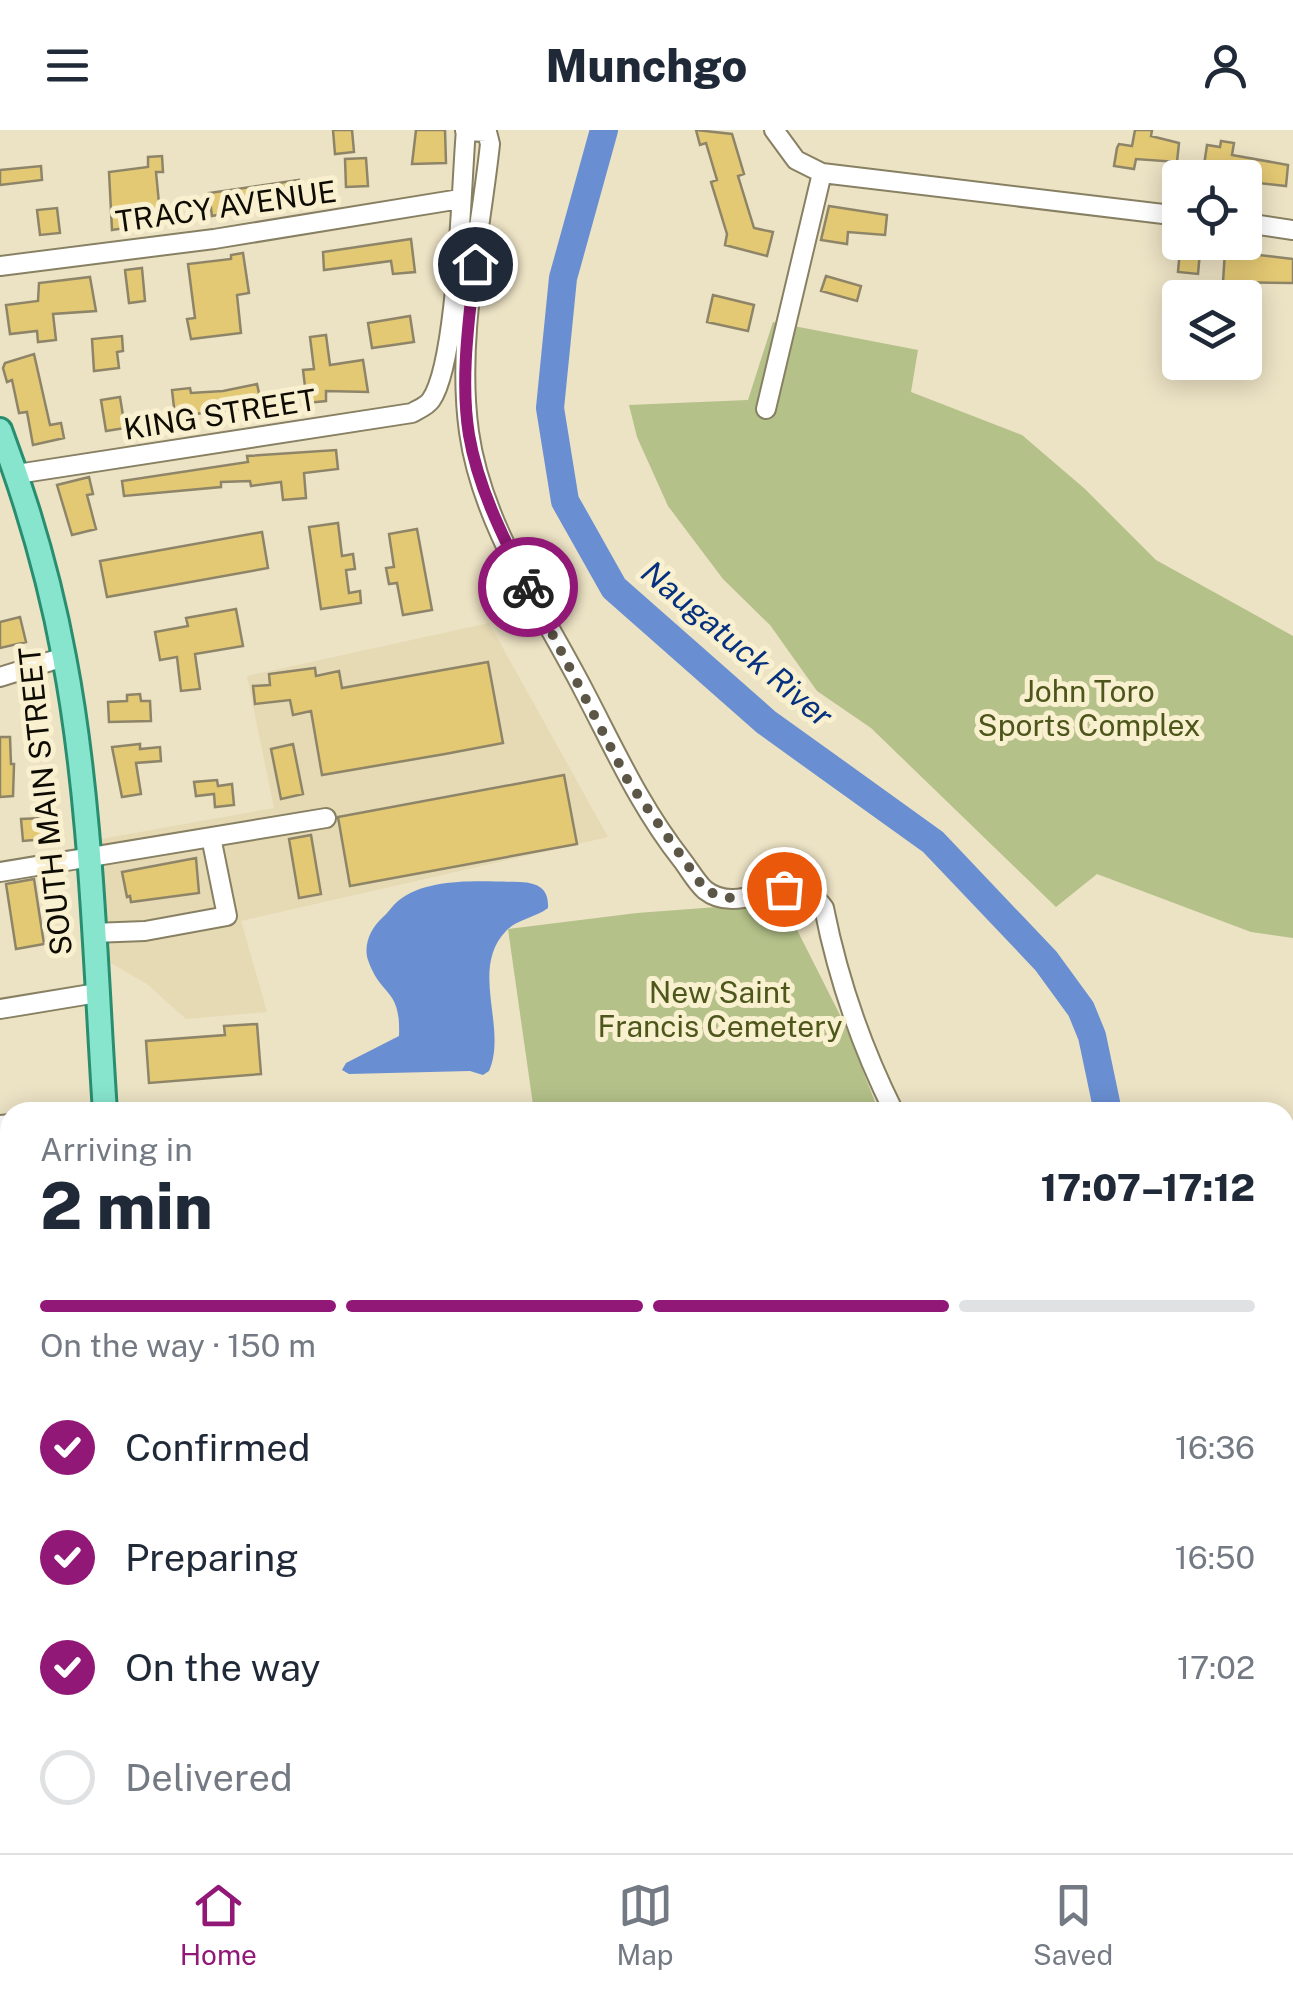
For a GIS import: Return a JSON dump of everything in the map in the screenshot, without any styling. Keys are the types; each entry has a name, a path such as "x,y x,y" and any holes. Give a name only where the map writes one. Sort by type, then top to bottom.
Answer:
{"main road":[{"name":"SOUTH MAIN STREET","path":"0,430 16,474 64,657 88,856 105,1102"}],"street":[{"path":"774,130 796,160 822,173 1162,214"},
{"path":"460,199 466,131 487,132 490,144 472,296 466,399 469,434 481,480 508,548 628,781 706,891 728,898 802,890 815,895 824,908 853,1014 890,1102"},
{"path":"766,409 822,173"},
{"name":"TRACY AVENUE","path":"0,266 214,240 460,199"},
{"name":"KING STREET","path":"16,474 412,412 430,402 442,375 454,299 460,199"},
{"path":"1262,226 1293,230"},
{"path":"0,677 64,657"},
{"path":"0,872 326,818"},
{"path":"93,933 145,930 227,916 211,836"},
{"path":"0,1009 97,993"}],"shaded area":[{"path":"489,623 608,837 241,921 267,1012 186,1019 147,984 109,962 101,839 274,808 247,676"}],"green space":[{"name":"John Toro Sports Complex","path":"773,322 918,350 911,392 1022,435 1085,489 1156,560 1293,636 1293,938 1251,932 1097,874 1056,907 871,728 817,691 770,625 723,579 668,506 637,437 629,405 748,400"},
{"name":"New Saint Francis Cemetery","path":"783,902 845,1025 875,1102 533,1102 508,929 637,913"}],"water":[{"path":"520,882 542,888 548,908 510,927 495,946 489,981 494,1054 489,1071 483,1075 470,1071 349,1074 342,1070 346,1063 399,1036 397,1009 373,972 367,954 371,932 394,905 411,893 441,884"}],"building":[{"path":"333,130 352,130 354,152 335,154"},
{"path":"416,130 445,130 446,163 412,164"},
{"path":"696,130 732,134 744,174 738,176 754,228 773,232 767,256 725,245 727,234 711,182 717,180 706,143 700,145"},
{"path":"1135,130 1152,130 1151,136 1179,143 1177,160 1136,159 1134,169 1114,166 1119,144 1132,146"},
{"path":"1221,141 1234,143 1232,155 1260,160 1205,160 1207,145 1220,147"},
{"path":"162,156 163,172 156,172 160,214 124,217 125,228 112,230 109,172 148,167 148,157"},
{"path":"366,158 368,186 346,187 345,159"},
{"path":"1262,160 1288,165 1286,186 1262,183"},
{"path":"41,166 42,180 0,185 0,170"},
{"path":"299,180 303,204 288,206 287,199 264,202 265,206 212,216 209,193"},
{"path":"829,206 887,215 885,235 848,232 847,244 821,240"},
{"path":"57,208 60,233 40,235 37,210"},
{"path":"411,239 415,272 393,274 391,261 324,270 323,252"},
{"path":"243,253 249,293 237,295 241,333 191,339 187,319 195,318 188,264 231,259 231,255"},
{"path":"1262,255 1293,259 1293,283 1223,280 1224,260 1262,260"},
{"path":"1179,260 1199,260 1198,274 1178,272"},
{"path":"142,268 145,301 129,303 125,270"},
{"path":"826,276 861,286 857,301 821,291"},
{"path":"90,277 96,311 53,314 56,340 38,342 37,331 10,334 6,305 38,301 39,283"},
{"path":"713,295 754,305 748,331 707,322"},
{"path":"410,316 414,342 372,348 368,323"},
{"path":"326,335 330,365 363,360 368,392 326,391 326,401 307,403 303,370 314,369 310,337"},
{"path":"122,336 123,351 117,352 119,368 94,371 92,339"},
{"path":"34,354 50,425 61,423 64,438 33,445 27,412 19,413 12,380 7,382 3,368 5,363"},
{"path":"257,384 262,407 175,416 172,390 223,391"},
{"path":"120,397 125,428 106,431 101,400"},
{"path":"336,450 338,469 304,473 306,498 283,500 281,482 251,486 250,481 124,496 122,481 248,462 247,456"},
{"path":"89,477 93,494 87,495 96,529 72,535 57,485"},
{"path":"338,523 342,556 353,554 355,569 346,570 349,593 360,591 361,603 321,609 309,527"},
{"path":"417,529 432,610 403,615 397,583 389,584 386,568 394,567 389,534"},
{"path":"262,532 268,568 107,597 100,561"},
{"path":"236,609 243,646 195,654 200,689 181,691 177,657 160,660 155,632 188,626 186,618"},
{"path":"20,617 26,642 0,648 0,622"},
{"path":"488,662 503,743 445,754 322,775 311,711 293,715 290,700 255,704 253,686 270,685 269,674 315,668 316,676 339,671 342,688"},
{"path":"140,694 141,701 150,701 151,721 109,722 108,702 127,701 127,695"},
{"path":"0,737 10,737 13,796 0,797"},
{"path":"140,744 140,749 160,747 161,761 136,763 141,794 122,797 112,747"},
{"path":"293,744 303,794 281,799 271,749"},
{"path":"564,775 577,844 350,886 338,817"},
{"path":"217,780 218,786 232,784 234,805 215,807 214,794 196,796 194,782"},
{"path":"43,818 45,839 23,841 21,819"},
{"path":"311,835 321,894 299,898 289,839"},
{"path":"196,858 199,893 131,902 127,897 122,872"},
{"path":"34,879 44,944 16,949 6,884"},
{"path":"257,1024 261,1074 149,1083 146,1041 225,1035 224,1026"}],"waterway":[{"name":"Naugatuck River","path":"604,130 563,278 550,408 565,501 614,588 766,722 933,842 1046,961 1081,1009 1092,1036 1106,1102"}],"way so far":[{"path":"528,587 628,781 706,891 728,898 754,897 784,889"}],"route":[{"path":"475,264 466,399 469,434 481,480 528,587"}]}
